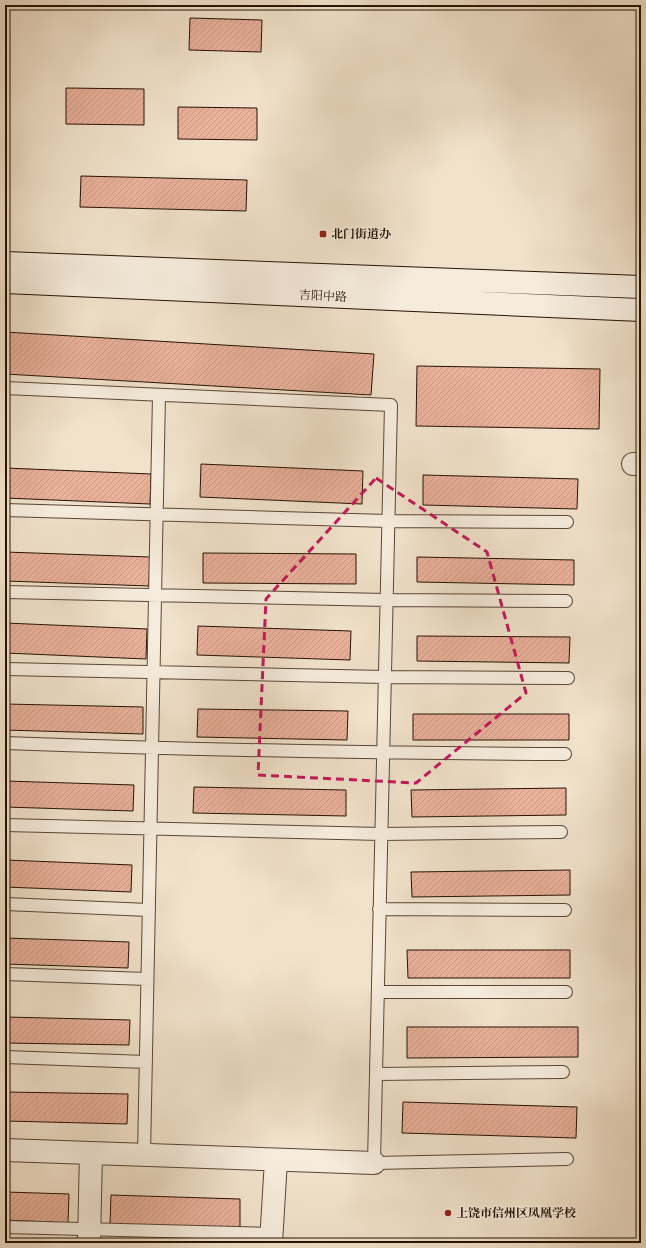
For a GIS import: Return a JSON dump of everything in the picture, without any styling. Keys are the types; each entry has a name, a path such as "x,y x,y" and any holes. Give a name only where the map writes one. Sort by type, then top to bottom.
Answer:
{"main road":[{"name":"吉阳中路","path":"5,262 641,287"},
{"name":"吉阳中路","path":"5,282 641,310"},
{"path":"5,1150 374,1163"},
{"path":"89,1236 91,1153"},
{"path":"271,1239 276,1160"}],"lane":[{"path":"5,388 391,405 374,1163 567,1159"},
{"path":"144,1155 159,395"},
{"path":"5,510 156,516 388,521 567,522"},
{"path":"5,592 387,600 566,601"},
{"path":"5,670 153,674 568,678"},
{"path":"5,743 152,749 383,753 565,754"},
{"path":"5,825 150,830 381,834 561,832"},
{"path":"5,904 149,910"},
{"path":"379,910 565,910"},
{"path":"5,974 147,979"},
{"path":"378,992 566,992"},
{"path":"5,1057 146,1062"},
{"path":"376,1074 563,1072"},
{"path":"5,1226 89,1236 271,1239"}],"highlighted area":[{"path":"376,478 487,552 526,693 416,783 258,775 266,599"}],"building":[{"path":"115,5 151,5 151,6"},
{"path":"190,18 262,20 261,52 189,50"},
{"path":"66,88 144,89 144,125 66,124"},
{"path":"178,107 257,108 257,140 178,139"},
{"path":"81,176 247,180 246,211 80,207"},
{"path":"5,332 374,354 371,395 5,374"},
{"path":"417,366 600,369 599,429 416,426"},
{"path":"201,464 363,471 362,504 200,497"},
{"path":"5,468 151,474 150,504 5,498"},
{"path":"423,475 578,479 577,509 423,505"},
{"path":"5,552 150,557 149,586 5,581"},
{"path":"203,553 356,554 356,584 203,583"},
{"path":"417,557 574,560 574,585 417,582"},
{"path":"5,623 147,629 146,659 5,653"},
{"path":"198,626 351,631 350,660 197,655"},
{"path":"417,636 570,637 569,663 417,661"},
{"path":"5,704 143,707 143,734 5,730"},
{"path":"198,709 348,711 347,740 197,737"},
{"path":"413,714 569,714 569,740 413,740"},
{"path":"5,781 134,785 133,811 5,807"},
{"path":"194,787 346,790 346,816 193,813"},
{"path":"566,788 566,815 412,817 411,790"},
{"path":"5,860 132,865 131,892 5,887"},
{"path":"570,870 570,895 412,897 411,872"},
{"path":"5,938 129,942 128,968 5,964"},
{"path":"407,950 570,950 570,978 408,978"},
{"path":"5,1017 130,1020 129,1045 5,1043"},
{"path":"407,1027 578,1027 578,1057 407,1058"},
{"path":"5,1092 128,1094 127,1124 5,1121"},
{"path":"403,1102 577,1107 576,1138 402,1133"},
{"path":"5,1192 69,1194 68,1223 5,1220"},
{"path":"111,1195 240,1199 240,1229 110,1225"}],"place":[{"name":"北门街道办","path":"323,234"},
{"name":"上饶市信州区凤凰学校","path":"448,1213"}]}
